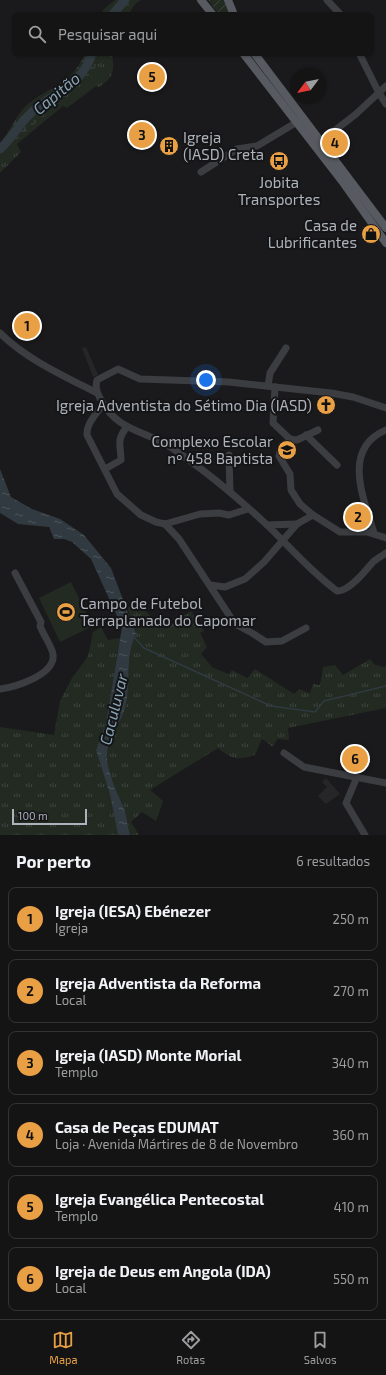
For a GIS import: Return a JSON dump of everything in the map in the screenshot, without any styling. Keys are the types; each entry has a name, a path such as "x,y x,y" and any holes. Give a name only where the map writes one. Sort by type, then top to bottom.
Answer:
{"main road":[{"path":"202,0 212,12"},
{"path":"231,1 233,12"},
{"path":"245,56 358,202 386,243"},
{"path":"256,56 386,228"}],"street":[{"path":"327,0 338,12"},
{"path":"360,56 386,104"},
{"path":"320,142 356,114 386,86"},
{"path":"201,172 237,149 257,146 297,122"},
{"path":"0,332 7,340 53,370 97,393"},
{"path":"286,348 270,373 273,423 290,439 297,440 318,430"},
{"path":"386,408 353,397 229,382 140,379 118,368 97,380 96,388 97,393 110,415 126,428 146,434 166,444 230,492 267,525 282,542 326,582 339,591 361,576 373,562 386,553"},
{"path":"103,404 86,430 90,445 105,469 117,494 128,506 156,522 165,524 200,514 229,514 248,509"},
{"path":"105,469 121,460 119,452 120,439 126,428"},
{"path":"374,533 359,477 359,464 366,445 386,430"},
{"path":"306,435 337,465"},
{"path":"290,439 280,452 279,456 290,474 291,490 300,504 313,515 340,532 374,533 386,538"},
{"path":"229,455 230,492"},
{"path":"210,585 225,587 245,579 282,542 297,524 313,515"},
{"path":"165,524 179,540 235,624 266,642 282,641 306,628"},
{"path":"267,525 297,524"},
{"path":"0,689 17,686 42,673 53,658 52,651 40,626 41,622 15,573"},
{"path":"284,753 304,767 386,783"},
{"path":"357,777 346,803 365,835"}],"shaded area":[{"path":"86,347 98,375 93,377 82,348"},
{"path":"326,778 340,794 326,804 318,796 327,787 322,782"}],"green space":[{"path":"115,0 141,0 135,4 130,12 102,12"},
{"path":"208,0 224,0 229,12 217,12"},
{"path":"84,56 100,56 93,75 53,102 39,120 0,155 0,143 22,110 33,100 64,81 77,68"},
{"path":"100,56 112,56 113,69 108,80 99,87 96,86 67,108 63,106 17,144 21,152 0,173 0,155 2,152 39,120 53,102 93,75"},
{"name":"Campo de Futebol Terraplanado do Capomar","path":"71,582 93,626 60,642 39,598"},
{"path":"127,607 142,608 165,629 191,611 204,631 200,633 207,647 201,654 213,668 229,674 232,670 247,678 255,669 294,694 299,689 310,693 313,684 320,685 323,667 335,665 343,675 370,659 375,665 384,667 386,665 386,708 288,728 289,740 277,739 273,747 262,739 255,755 249,757 231,757 218,748 150,790 163,801 156,821 142,812 131,822 139,835 130,835 125,811 111,777 107,757 112,735 125,708 128,689 130,653 136,634"},
{"path":"101,627 108,640 120,638 106,723 96,750 110,795 118,835 0,835 0,727 54,735 60,701 72,678 88,656 93,632"}],"water":[{"name":"Caculuvar","path":"0,469 11,497 32,509 60,519 84,535 111,568 136,634 130,653 128,689 125,708 112,735 107,757 111,777 125,811 130,835 118,835 110,795 96,750 106,723 122,627 91,559 72,542 64,539 54,539 49,527 18,524 0,513"}],"waterway":[{"name":"Capitão","path":"115,12 125,0"},
{"name":"Capitão","path":"0,149 30,114 66,88 82,73 91,56"},
{"path":"133,636 144,648 271,706 315,712 324,701 386,686"}],"place":[{"name":"Igreja Evangélica Pentecostal","path":"152,77"},
{"name":"Igreja (IASD) Monte Morial","path":"142,135"},
{"name":"Casa de Peças EDUMAT","path":"335,143"},
{"name":"Igreja (IASD) Creta","path":"169,146"},
{"name":"Jobita Transportes","path":"279,161"},
{"name":"Casa de Lubrificantes","path":"371,234"},
{"name":"Igreja (IESA) Ebénezer","path":"27,326"},
{"name":"Igreja Adventista do Sétimo Dia (IASD)","path":"326,405"},
{"name":"Complexo Escolar nº 458 Baptista","path":"287,450"},
{"name":"Igreja Adventista da Reforma","path":"358,517"},
{"name":"Campo de Futebol Terraplanado do Capomar","path":"66,612"},
{"name":"Igreja de Deus em Angola (IDA)","path":"355,759"}]}
